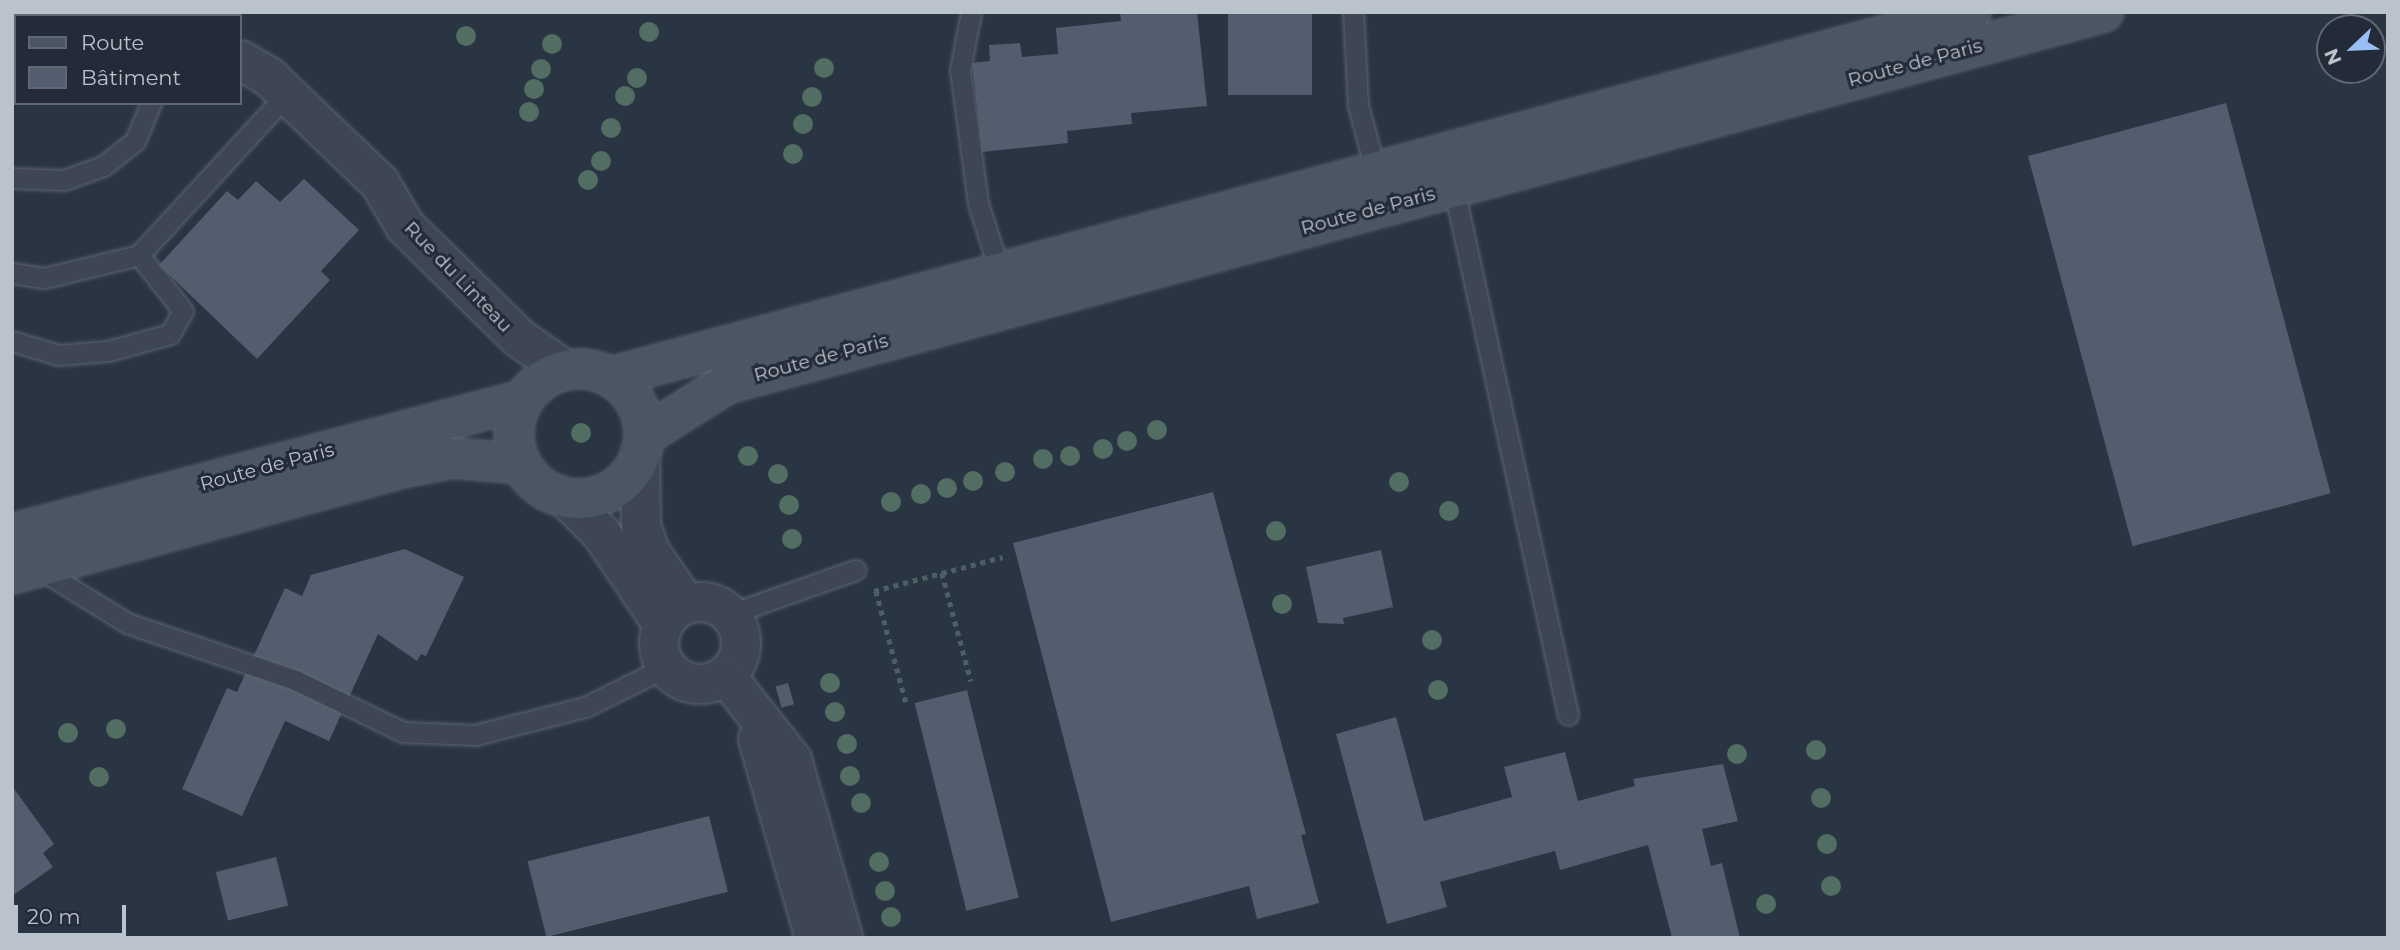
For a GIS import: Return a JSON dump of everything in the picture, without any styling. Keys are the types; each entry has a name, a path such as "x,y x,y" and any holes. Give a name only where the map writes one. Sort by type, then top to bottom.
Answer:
{"main road":[{"name":"Route de Paris","path":"611,377 1971,12"},
{"name":"Route de Paris","path":"642,445 726,384 2105,12"},
{"path":"565,370 611,377 635,402 642,445 619,485 585,499 566,498 532,480 521,464 514,421 523,400 565,370"},
{"name":"Route de Paris","path":"12,534 523,400"},
{"name":"Route de Paris","path":"25,571 406,467 453,458 521,464"}],"street":[{"name":"Rue du Linteau","path":"242,62 286,95 380,183 405,226 519,338 565,370"},
{"path":"642,445 641,525 674,615 660,654 666,667 687,683 736,688 792,760 844,938"},
{"path":"566,498 674,615"},
{"path":"674,615 709,603 730,614 742,639 736,688 815,938"}],"lane":[{"path":"971,12 960,69 978,203 995,257 991,273"},
{"path":"1353,12 1358,105 1376,173"},
{"path":"12,273 44,278 139,255 286,95"},
{"path":"12,178 64,180 103,166 135,141 150,105"},
{"path":"1454,189 1568,715"},
{"path":"12,341 58,355 108,351 170,334 183,311 139,255"},
{"path":"730,614 855,570"},
{"path":"25,571 127,623 295,680 403,732 475,735 585,707 666,667"}],"path":[{"path":"861,594 1003,557"},
{"path":"942,573 971,681"},
{"path":"876,590 906,702"}],"building":[{"path":"1120,12 1197,12 1207,106 1131,113 1132,124 1067,131 1068,143 982,152 972,63 990,61 989,45 1020,43 1022,57 1058,54 1056,28 1121,21"},
{"path":"1228,12 1312,12 1312,95 1228,95"},
{"path":"2226,103 2331,493 2133,546 2028,156"},
{"path":"304,179 359,230 321,271 330,280 257,359 159,265 227,191 238,200 256,181 280,202"},
{"path":"1213,492 1306,834 1301,835 1319,903 1257,919 1249,886 1111,922 1013,543"},
{"path":"405,549 464,577 426,656 421,654 417,661 378,634 329,741 285,721 242,816 182,789 227,688 237,692 285,588 302,596 311,575"},
{"path":"1381,550 1393,607 1343,618 1344,624 1318,623 1306,567"},
{"path":"788,683 794,704 782,708 776,687"},
{"path":"967,690 1019,898 966,911 915,703"},
{"path":"1396,717 1424,821 1512,797 1504,767 1565,752 1578,801 1635,786 1633,779 1723,764 1738,821 1702,829 1711,866 1722,863 1740,938 1672,938 1648,845 1560,870 1555,851 1440,882 1447,907 1387,924 1336,734"},
{"path":"12,786 54,844 43,853 53,867 12,896"},
{"path":"709,816 728,892 546,937 528,861"},
{"path":"276,857 288,906 228,921 216,872"}]}
